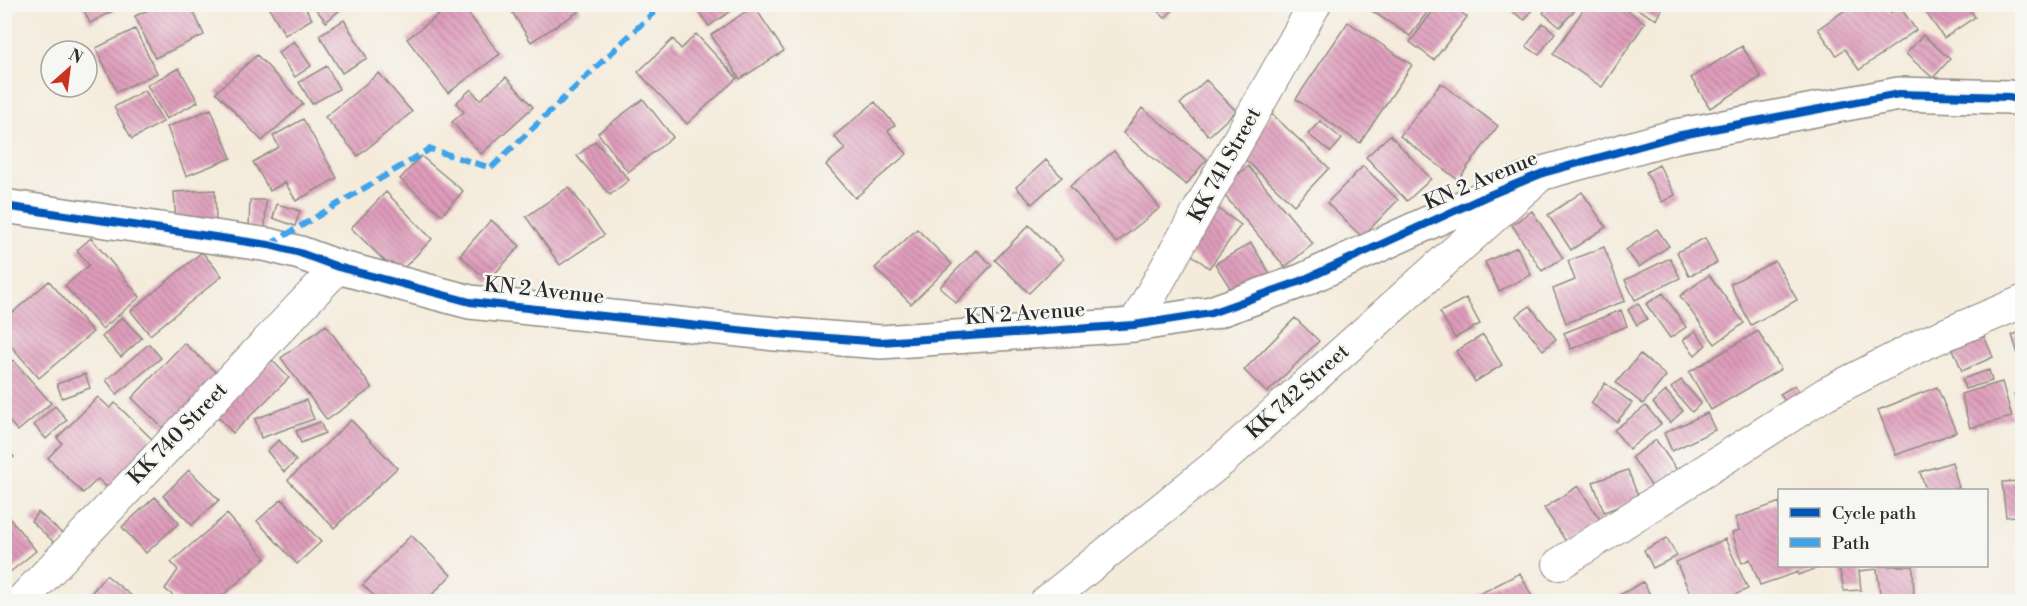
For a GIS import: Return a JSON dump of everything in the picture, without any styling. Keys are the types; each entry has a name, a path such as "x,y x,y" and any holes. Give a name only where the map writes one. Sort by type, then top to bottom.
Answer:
{"street":[{"name":"KK 741 Street","path":"1134,325 1315,4"},
{"name":"KN 2 Avenue","path":"4,206 269,245 338,267 470,302 776,334 881,342 1134,325 1212,313 1290,285 1543,173 1676,136 1899,93 2009,97 2022,100"},
{"name":"KK 742 Street","path":"1046,602 1221,461 1543,173"},
{"name":"KK 740 Street","path":"20,602 338,267"},
{"path":"1559,564 1825,394 1923,344 2022,302"}],"building":[{"path":"81,4 126,4 90,23"},
{"path":"160,4 190,4 204,35 155,58 135,16"},
{"path":"267,4 303,4 312,19 285,35"},
{"path":"312,4 341,4 343,7 326,22"},
{"path":"453,4 461,4 500,54 448,93 407,39"},
{"path":"507,4 577,4 581,10 531,42"},
{"path":"693,4 732,4 735,8 709,26"},
{"path":"1150,4 1179,4 1165,18"},
{"path":"1361,4 1433,4 1410,36"},
{"path":"1438,4 1451,4 1467,17 1434,60 1410,42"},
{"path":"1501,4 1536,4 1525,20"},
{"path":"1550,4 1580,4 1560,27 1543,13"},
{"path":"1587,4 1618,4 1645,23 1602,87 1553,54"},
{"path":"1628,4 1664,4 1657,20"},
{"path":"1854,4 1885,4 1891,13 1900,7 1916,30 1859,70 1845,49 1836,55 1818,29"},
{"path":"1920,4 1966,4 1975,17 1944,38"},
{"path":"754,6 784,51 740,79 711,35"},
{"path":"344,20 367,58 342,73 319,35"},
{"path":"1348,22 1412,65 1360,143 1296,99"},
{"path":"1543,23 1555,33 1539,55 1526,46"},
{"path":"135,29 157,73 117,92 99,54 99,47"},
{"path":"696,34 737,78 687,124 638,72 673,39 681,49"},
{"path":"1923,35 1950,59 1933,78 1906,54"},
{"path":"294,41 311,66 295,77 278,53"},
{"path":"1742,46 1761,77 1710,108 1691,78"},
{"path":"257,55 303,104 262,141 216,92"},
{"path":"327,66 339,89 312,104 299,82"},
{"path":"179,68 198,102 166,119 147,85"},
{"path":"379,73 412,112 358,156 325,117"},
{"path":"506,77 533,107 481,154 452,122 464,112 456,103 471,89 480,100"},
{"path":"1206,80 1236,111 1209,136 1180,104"},
{"path":"1441,83 1498,126 1458,180 1400,136"},
{"path":"145,90 163,122 132,139 114,107"},
{"path":"643,99 673,137 628,172 598,133"},
{"path":"875,102 895,125 888,131 907,154 855,198 826,165 845,149 834,136"},
{"path":"1142,108 1207,159 1186,185 1123,133"},
{"path":"211,109 231,158 186,176 167,127"},
{"path":"1272,114 1329,168 1294,205 1237,152"},
{"path":"303,119 337,178 296,201 285,182 270,191 253,162 279,147 273,136"},
{"path":"1320,121 1342,139 1331,152 1308,134"},
{"path":"1390,135 1431,179 1407,201 1366,157"},
{"path":"595,141 629,180 610,195 577,156"},
{"path":"1114,151 1160,208 1116,243 1070,186"},
{"path":"421,156 463,191 442,215 400,179"},
{"path":"1046,160 1062,177 1032,204 1016,187"},
{"path":"1659,165 1675,195 1662,202 1646,172"},
{"path":"1248,166 1313,244 1285,267 1220,190"},
{"path":"1363,166 1398,200 1362,237 1327,203"},
{"path":"569,187 604,235 560,265 526,217"},
{"path":"215,190 216,222 176,223 174,192"},
{"path":"386,192 432,239 398,274 351,228"},
{"path":"1582,192 1606,227 1571,250 1548,215"},
{"path":"250,200 266,200 265,228 249,227"},
{"path":"277,204 300,211 295,226 273,218"},
{"path":"1214,206 1241,225 1209,268 1183,248"},
{"path":"1532,211 1563,258 1542,271 1512,225"},
{"path":"491,220 520,246 488,281 460,255"},
{"path":"1029,225 1063,259 1029,293 995,260"},
{"path":"917,229 952,264 911,304 875,268"},
{"path":"1657,229 1669,246 1639,267 1626,250"},
{"path":"91,238 140,297 102,329 65,286 89,265 77,250"},
{"path":"1705,238 1717,263 1689,276 1677,252"},
{"path":"1251,243 1271,275 1236,297 1215,264"},
{"path":"1517,247 1531,275 1499,291 1485,262"},
{"path":"1604,247 1625,301 1566,323 1553,289 1575,280 1568,261"},
{"path":"976,250 992,265 956,303 940,287"},
{"path":"202,252 222,276 150,335 131,311"},
{"path":"1670,258 1680,278 1635,300 1625,280"},
{"path":"1775,261 1797,300 1751,325 1730,284"},
{"path":"1709,275 1744,323 1715,344 1680,296"},
{"path":"49,281 93,332 39,378 4,338 4,320"},
{"path":"1663,293 1686,327 1670,338 1646,304"},
{"path":"1466,298 1480,324 1455,338 1440,312"},
{"path":"1638,303 1647,319 1637,325 1628,310"},
{"path":"1530,306 1556,339 1543,350 1516,316"},
{"path":"1621,310 1627,326 1571,349 1564,333"},
{"path":"122,317 142,338 121,357 102,337"},
{"path":"1295,318 1319,341 1267,393 1244,370"},
{"path":"326,325 372,388 327,420 281,358"},
{"path":"1695,331 1706,345 1695,355 1683,340"},
{"path":"1758,331 1781,369 1711,410 1689,372"},
{"path":"2022,332 2022,367 2012,335"},
{"path":"1483,335 1502,365 1475,382 1456,351"},
{"path":"1984,336 1993,357 1962,371 1953,349"},
{"path":"184,343 219,375 166,431 132,398"},
{"path":"149,344 161,358 117,394 106,380"},
{"path":"1640,354 1666,376 1643,404 1616,383"},
{"path":"13,360 51,403 18,431 4,416 4,368"},
{"path":"272,360 289,378 233,433 215,414"},
{"path":"1989,370 1992,381 1965,389 1962,379"},
{"path":"85,374 90,388 62,398 57,384"},
{"path":"1681,380 1701,403 1692,412 1671,388"},
{"path":"2002,382 2012,417 1970,428 1961,394"},
{"path":"1605,383 1632,403 1617,422 1591,403"},
{"path":"1795,385 1801,395 1787,404 1780,394"},
{"path":"1937,387 1956,432 1896,455 1878,410"},
{"path":"1666,391 1683,411 1670,423 1653,403"},
{"path":"2022,391 2022,418 2014,394"},
{"path":"98,397 110,408 115,403 156,443 110,490 98,479 83,493 48,458 62,443 57,438"},
{"path":"306,400 314,419 261,438 255,419"},
{"path":"55,406 67,420 46,439 34,425"},
{"path":"1646,406 1661,424 1629,449 1614,430"},
{"path":"1707,413 1715,430 1672,451 1664,433"},
{"path":"351,420 397,468 334,528 288,480"},
{"path":"320,422 325,433 301,443 296,431"},
{"path":"279,440 296,461 284,472 267,451"},
{"path":"1656,440 1677,470 1652,487 1632,457"},
{"path":"4,447 14,457 4,466"},
{"path":"1952,462 1959,488 1926,489 1920,472"},
{"path":"189,470 219,500 192,525 163,496"},
{"path":"1628,470 1639,499 1604,512 1593,482"},
{"path":"2022,481 2022,530 2017,530 2016,516 2006,517 2002,482"},
{"path":"1578,486 1601,521 1567,543 1544,508"},
{"path":"155,497 179,523 146,553 122,527"},
{"path":"282,499 321,542 297,564 257,521"},
{"path":"1778,503 1778,567 1821,567 1760,585 1750,559 1742,563 1732,533 1739,530 1735,518"},
{"path":"4,511 36,551 4,577"},
{"path":"38,512 65,536 57,545 31,521"},
{"path":"227,514 266,558 215,602 181,602 165,589 178,570 171,562"},
{"path":"411,535 451,575 425,602 380,602 363,585"},
{"path":"1667,538 1677,556 1653,568 1644,550"},
{"path":"1725,539 1748,589 1719,602 1694,602 1676,562"},
{"path":"1839,567 1913,567 1914,602 1881,602 1877,569 1859,571 1861,590 1844,591"},
{"path":"1520,573 1533,599 1527,602 1464,602"},
{"path":"106,575 139,602 84,602"},
{"path":"1643,582 1654,602 1607,602"}],"marked path":[{"path":"269,245 430,149 491,168 653,13 647,4"}],"cycle path":[{"path":"4,206 269,245 338,267 470,302 776,334 881,342 1134,325 1211,313 1301,281 1487,196 1543,173 1676,136 1899,94 2009,97 2022,100"}]}
